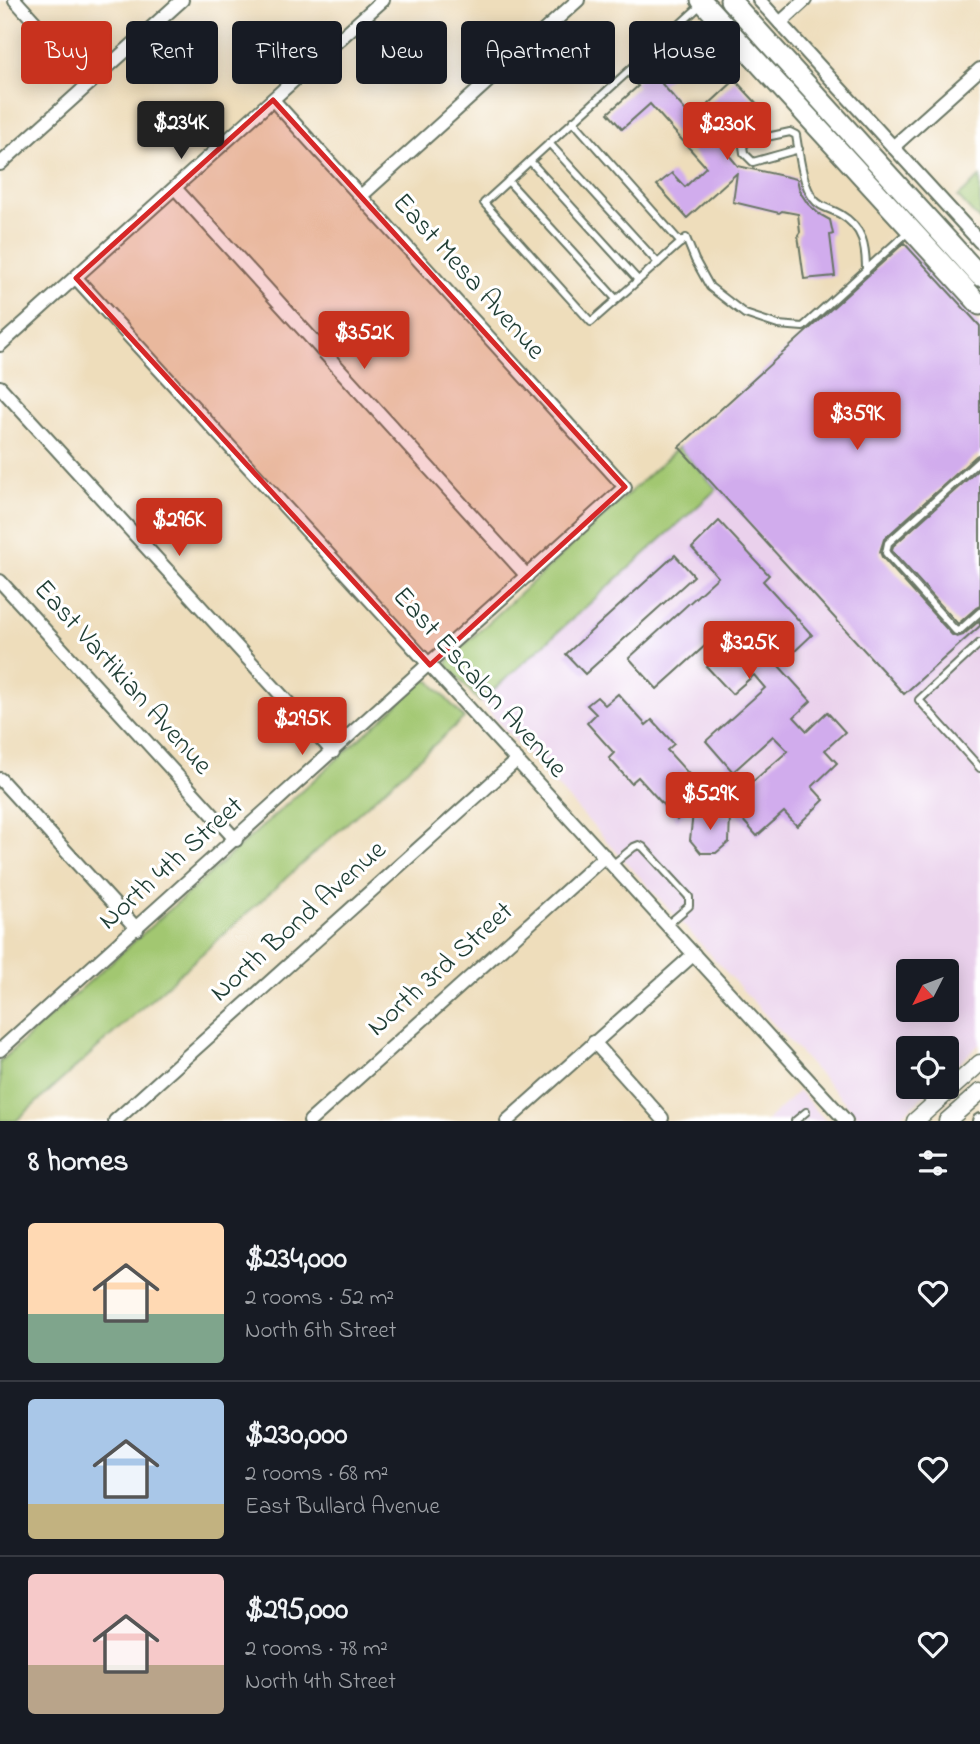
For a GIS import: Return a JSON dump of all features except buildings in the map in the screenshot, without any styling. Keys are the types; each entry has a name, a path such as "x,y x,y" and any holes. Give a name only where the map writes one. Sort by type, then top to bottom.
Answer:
{"main road":[{"path":"730,0 980,276"},
{"path":"702,1 980,305"},
{"path":"814,124 820,122 830,125 871,170 907,196"},
{"path":"915,1121 980,1063"},
{"path":"947,1121 980,1091"}],"street":[{"path":"15,0 34,21"},
{"path":"112,63 182,0"},
{"path":"0,345 383,0"},
{"path":"361,196 579,0"},
{"path":"760,0 980,242"},
{"path":"780,23 805,0"},
{"path":"893,147 980,69"},
{"path":"0,164 89,84"},
{"name":"East Mesa Avenue","path":"273,100 625,487"},
{"path":"176,188 527,576"},
{"name":"East Escalon Avenue","path":"76,278 846,1121"},
{"path":"0,387 333,752"},
{"name":"North 4th Street","path":"0,1051 625,487"},
{"name":"East Vartikian Avenue","path":"0,581 236,840"},
{"name":"North Bond Avenue","path":"115,1121 517,760"},
{"path":"0,779 137,929"},
{"name":"North 3rd Street","path":"310,1121 609,861"},
{"path":"507,1121 694,954"},
{"path":"594,1042 662,1118"}],"lane":[{"path":"702,1 484,203 591,322 686,238 710,287 745,314 778,325 803,327 910,229"},
{"path":"573,121 681,243"},
{"path":"796,135 814,124"},
{"path":"796,135 790,132 748,141 743,146 744,153 753,162 799,149"},
{"path":"796,135 808,189 822,207 840,214 859,232 866,249 866,271"},
{"path":"549,143 658,263"},
{"path":"530,161 638,280"},
{"path":"508,181 616,299"},
{"path":"980,460 888,543 886,553 956,631 980,612"},
{"path":"980,643 919,700 980,768"},
{"path":"609,861 639,845 689,897 689,905 667,925"},
{"path":"796,1121 806,1112"}],"highlighted area":[{"path":"273,100 625,487 430,665 76,278"}],"shaded area":[{"path":"717,489 904,694 980,626 980,1044 959,1063 959,1036 896,1036 896,1099 920,1099 896,1121 862,1121 480,702"},
{"path":"799,1091 826,1121 766,1121"}],"green space":[{"path":"980,177 980,221 958,197"},
{"path":"679,447 717,489 480,702 447,666 448,660"},
{"path":"424,681 430,681 464,718 16,1121 0,1121 0,1062"}]}
